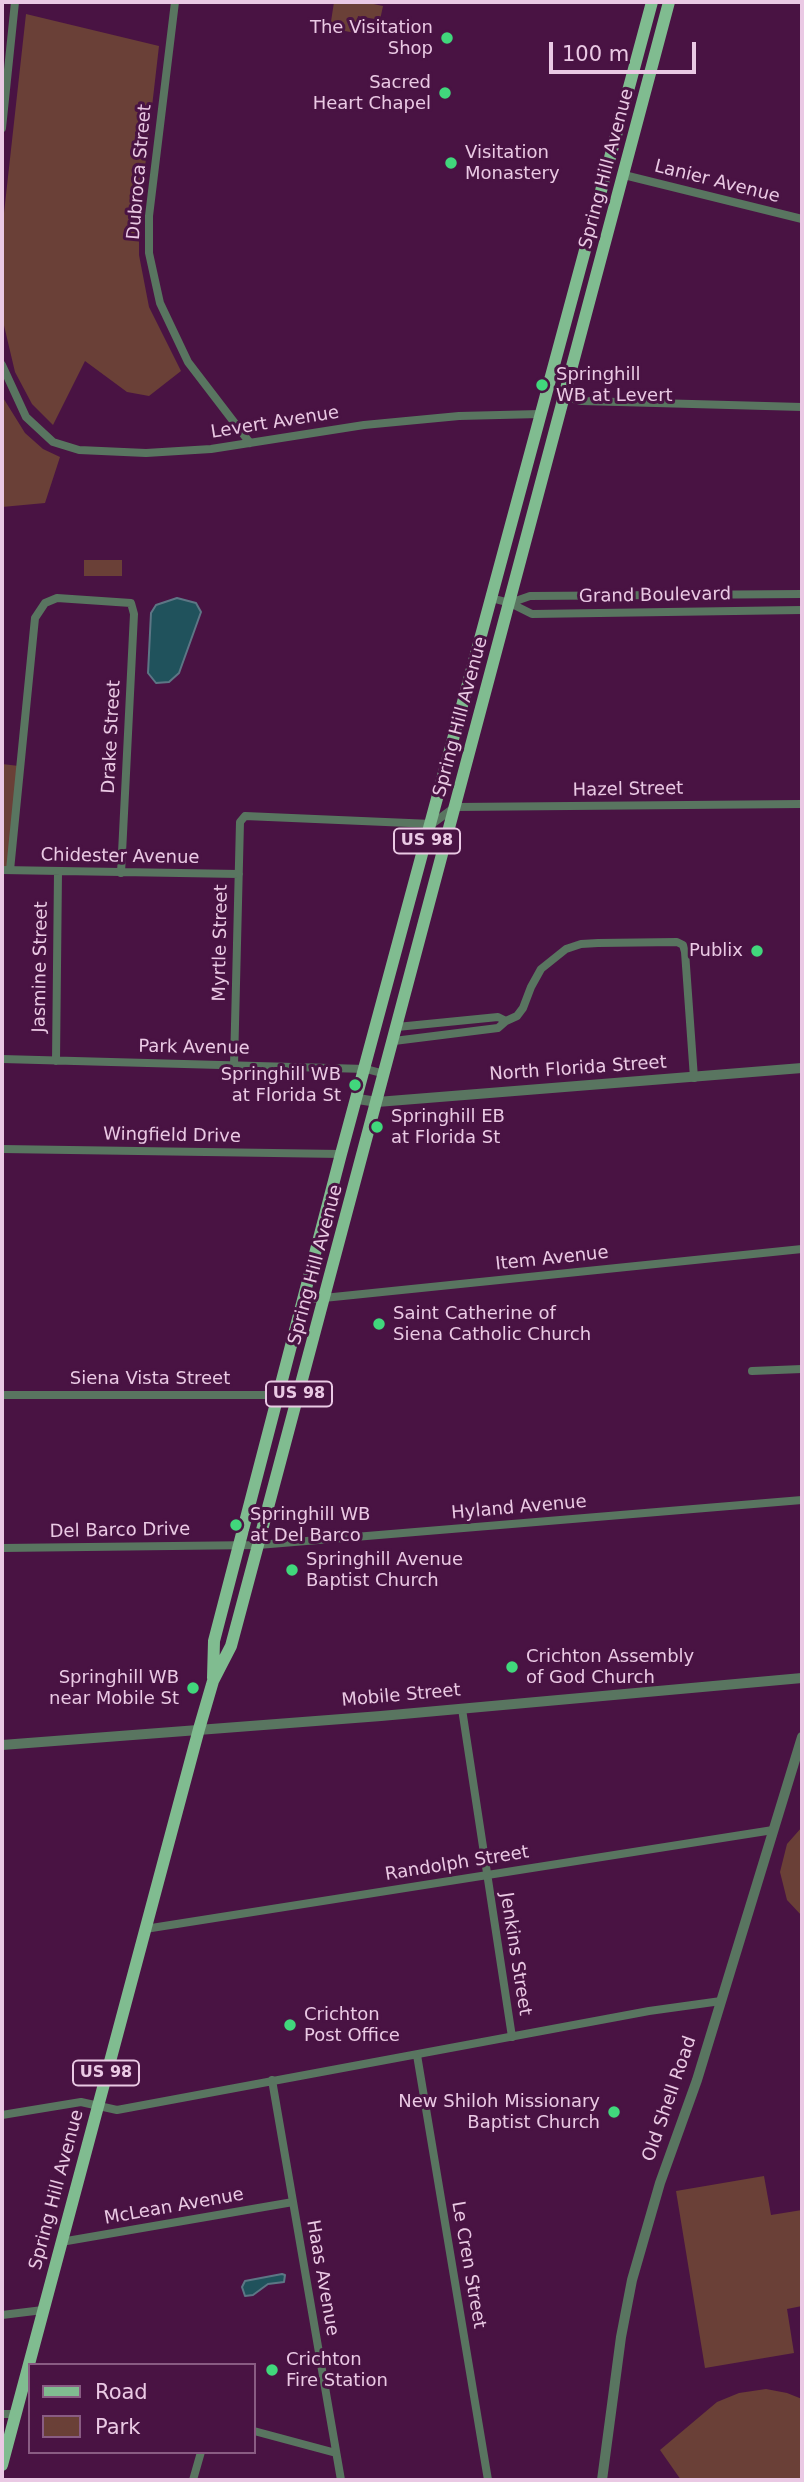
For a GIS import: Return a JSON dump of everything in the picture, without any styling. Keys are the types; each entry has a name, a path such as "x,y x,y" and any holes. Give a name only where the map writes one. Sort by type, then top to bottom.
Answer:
{"main road":[{"name":"Spring Hill Avenue","path":"213,1681 214,1641 341,1154 652,2"},
{"name":"Spring Hill Avenue","path":"30,2363 199,1729 213,1681 230,1646 299,1395 669,2"},
{"name":"Spring Hill Avenue","path":"2,2465 8,2414 28,2370"}],"street":[{"path":"2,128 15,2"},
{"name":"Dubroca Street","path":"175,2 149,216 149,253 160,303 188,362 250,443"},
{"path":"636,62 653,65"},
{"name":"Lanier Avenue","path":"624,175 802,219"},
{"name":"Levert Avenue","path":"2,365 26,418 53,442 79,450 146,453 211,449 364,425 459,416 540,414"},
{"path":"565,397 582,401 802,407"},
{"name":"Grand Boulevard","path":"510,603 530,596 802,594"},
{"name":"Drake Street","path":"6,870 35,618 45,603 57,598 131,603 134,614 121,873"},
{"name":"Grand Boulevard","path":"491,598 510,603 532,614 802,610"},
{"name":"Hazel Street","path":"455,807 802,804"},
{"path":"432,824 455,807"},
{"name":"Myrtle Street","path":"234,1065 240,822 245,816 432,824"},
{"name":"Chidester Avenue","path":"6,870 239,874"},
{"name":"Jasmine Street","path":"56,1061 58,872"},
{"path":"394,1041 498,1028 517,1016 541,969 566,949 581,944 677,942 683,945 685,952 694,1078"},
{"path":"397,1027 498,1017 506,1021"},
{"name":"Park Avenue","path":"2,1059 366,1069 385,1074"},
{"name":"North Florida Street","path":"358,1099 377,1102 802,1068"},
{"name":"Wingfield Drive","path":"2,1149 341,1154"},
{"name":"Item Avenue","path":"304,1300 802,1249"},
{"path":"752,1371 802,1369"},
{"name":"Siena Vista Street","path":"2,1395 299,1395"},
{"name":"Hyland Avenue","path":"239,1545 802,1500"},
{"name":"Del Barco Drive","path":"2,1548 239,1545"},
{"name":"Mobile Street","path":"2,1745 462,1709 802,1678"},
{"name":"Jenkins Street","path":"462,1709 512,2037"},
{"name":"Old Shell Road","path":"602,2480 621,2337 632,2280 674,2137 696,2080 802,1737"},
{"name":"Randolph Street","path":"145,1929 773,1830"},
{"path":"2,2115 81,2102 117,2110 721,2001"},
{"name":"Le Cren Street","path":"416,2055 488,2480"},
{"name":"Haas Avenue","path":"272,2080 341,2480"},
{"name":"McLean Avenue","path":"61,2242 293,2203"},
{"path":"2,2315 43,2310"},
{"path":"256,2432 336,2453"},
{"path":"193,2480 200,2454"}],"green space":[{"path":"334,2 364,2 383,6 380,20 358,16 355,33 330,28"},
{"path":"26,14 159,46 139,219 139,255 149,307 181,371 149,396 127,392 85,361 53,425 32,404 15,372 2,317 2,231"},
{"path":"2,396 25,433 43,449 60,457 45,503 2,507"},
{"path":"84,560 122,560 122,576 84,576"},
{"path":"2,764 19,766 10,870 2,870"},
{"path":"802,1827 802,1916 787,1900 780,1872 787,1844"},
{"path":"764,2176 771,2215 802,2210 802,2306 787,2309 794,2353 705,2368 676,2191"},
{"path":"766,2389 802,2399 802,2480 681,2480 660,2450 717,2402 739,2393"}],"shaded area":[{"path":"177,598 196,603 201,612 179,673 169,682 156,683 148,673 151,613 156,605"},
{"path":"285,2275 284,2282 268,2284 253,2295 245,2296 242,2287 245,2281"}],"place":[{"name":"The Visitation Shop","path":"447,38"},
{"name":"Sacred Heart Chapel","path":"445,93"},
{"name":"Visitation Monastery","path":"451,163"},
{"name":"Springhill WB at Levert","path":"542,385"},
{"name":"Publix","path":"757,951"},
{"name":"Springhill WB at Florida St","path":"355,1085"},
{"name":"Springhill EB at Florida St","path":"377,1127"},
{"name":"Saint Catherine of Siena Catholic Church","path":"379,1324"},
{"name":"Springhill WB at Del Barco","path":"236,1525"},
{"name":"Springhill Avenue Baptist Church","path":"292,1570"},
{"name":"Crichton Assembly of God Church","path":"512,1667"},
{"name":"Springhill WB near Mobile St","path":"193,1688"},
{"name":"Crichton Post Office","path":"290,2025"},
{"name":"New Shiloh Missionary Baptist Church","path":"614,2112"},
{"name":"Crichton Fire Station","path":"272,2370"}]}
